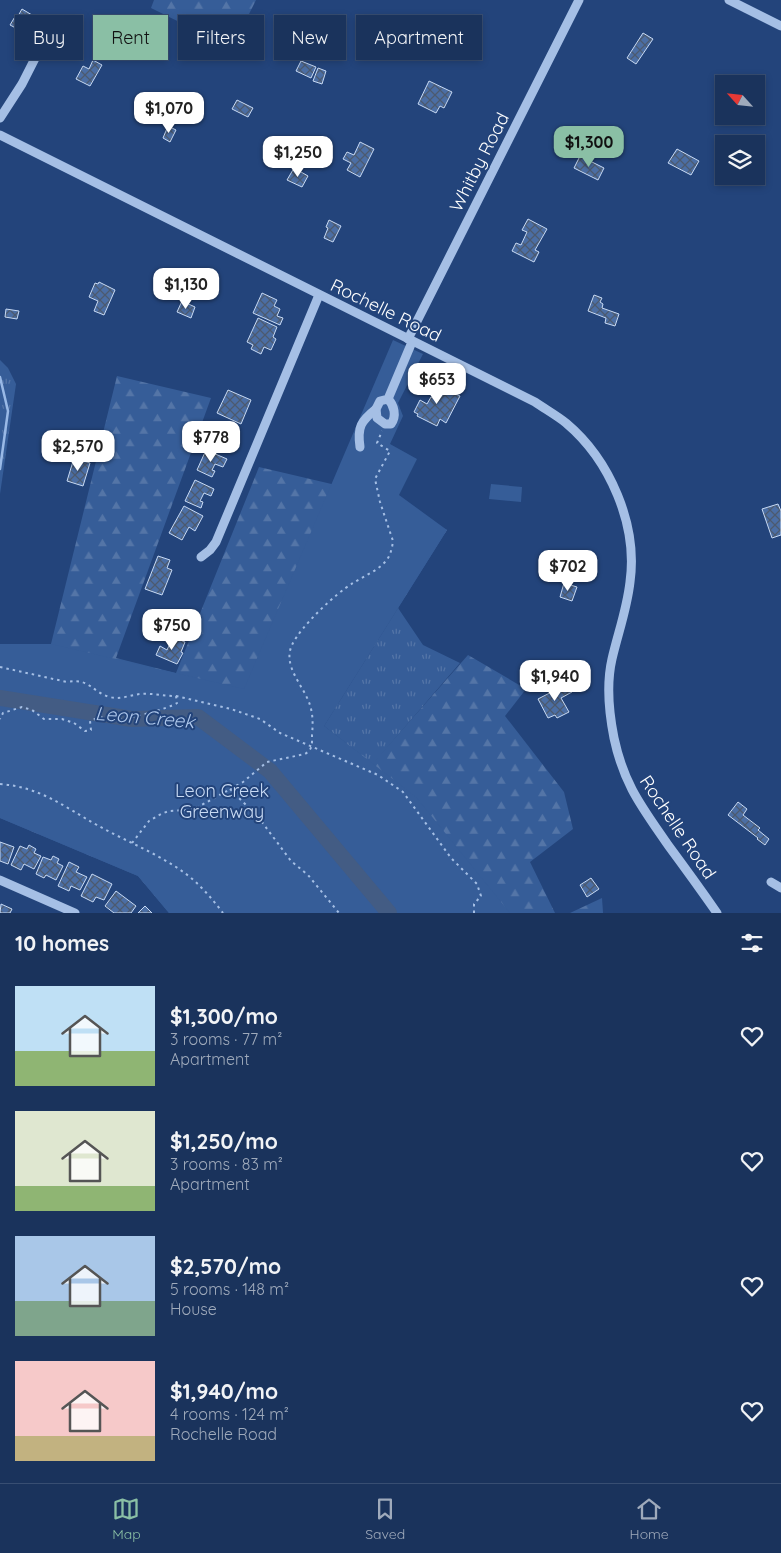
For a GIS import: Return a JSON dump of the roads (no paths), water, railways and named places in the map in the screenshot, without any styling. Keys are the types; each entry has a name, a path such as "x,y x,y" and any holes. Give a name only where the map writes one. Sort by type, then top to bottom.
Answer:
{"street":[{"name":"Whitby Road","path":"388,398 410,340 579,0"},
{"path":"729,0 781,26"},
{"path":"0,118 22,84 34,60"},
{"name":"Rochelle Road","path":"0,135 535,402 567,424 582,439 607,474 624,512 632,555 632,572 626,609 611,661 609,683 612,722 620,763 635,798 717,913"},
{"path":"202,558 216,542 320,295"},
{"path":"360,447 360,428 363,420 376,409 380,401 388,398 392,403 394,420 391,424 385,424 377,418 376,409"},
{"path":"0,880 75,913"},
{"path":"771,882 781,888"}],"waterway":[{"path":"0,377 8,411 0,469"},
{"name":"Leon Creek","path":"0,698 132,719 198,717 270,771 389,913"}],"park label":[{"name":"Leon Creek Greenway","path":"222,800"}]}
